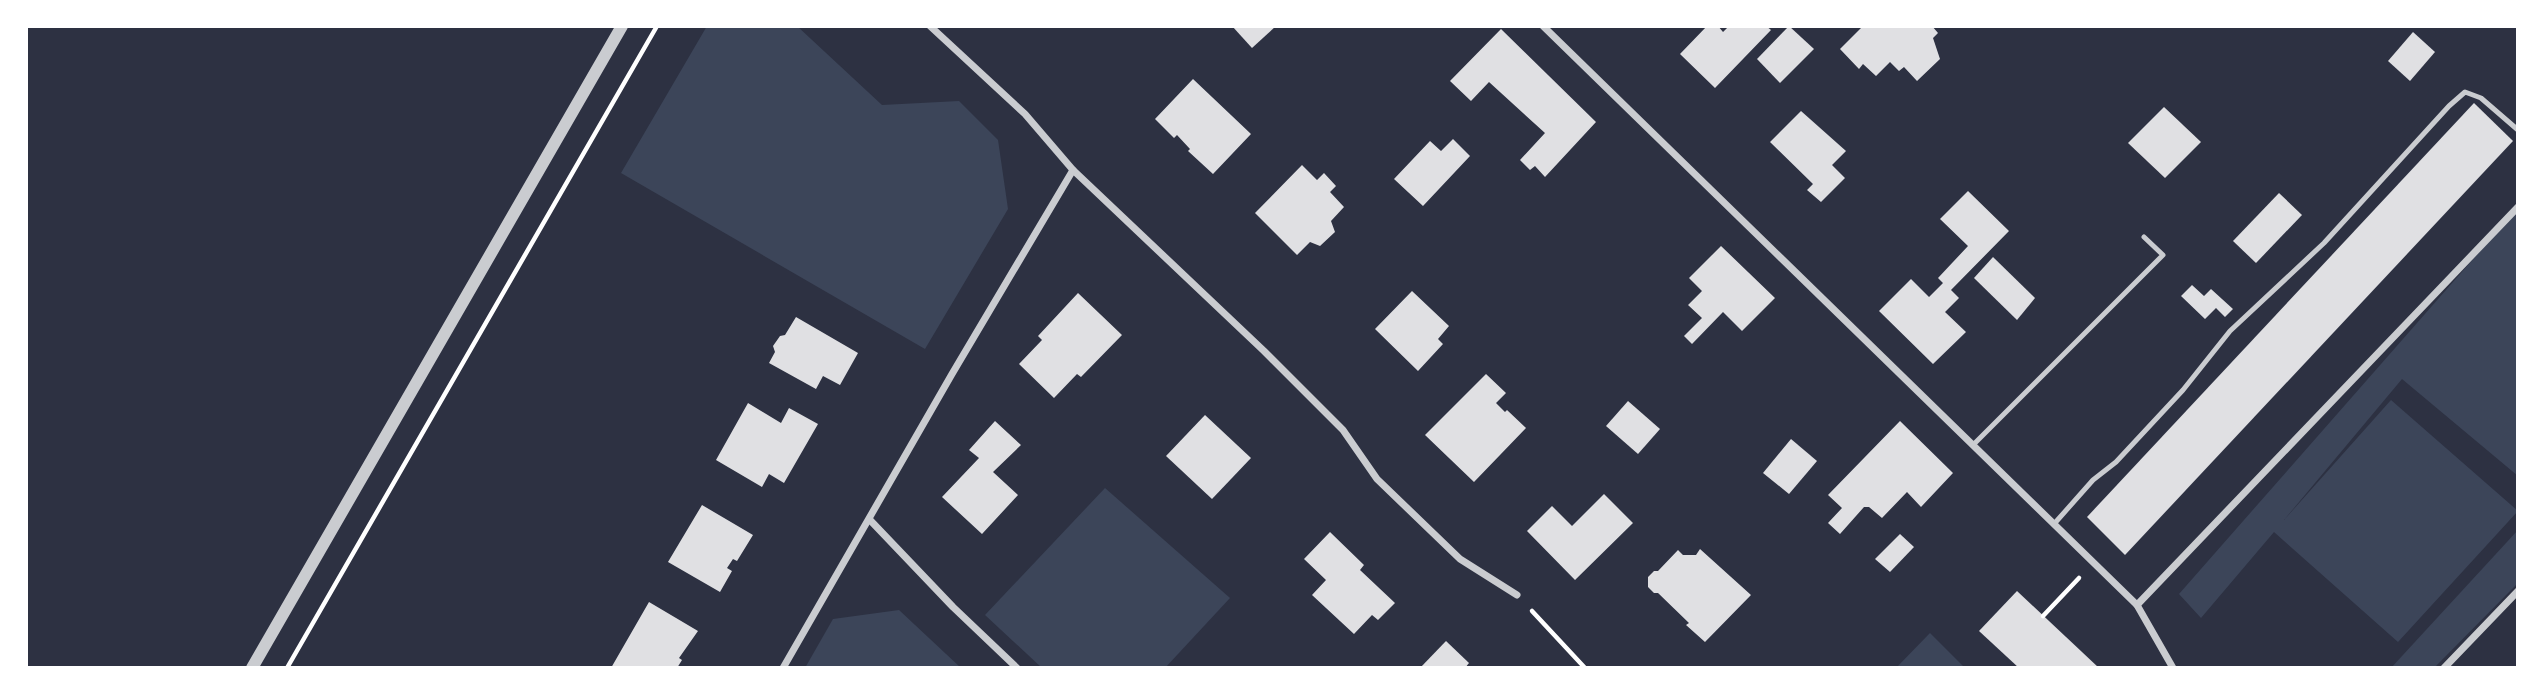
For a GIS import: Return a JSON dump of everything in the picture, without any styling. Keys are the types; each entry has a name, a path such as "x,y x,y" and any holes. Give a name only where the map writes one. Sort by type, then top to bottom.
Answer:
{"street":[{"path":"252,668 622,26"},
{"path":"930,26 1025,114 1073,170 1343,430 1377,479 1460,559 1517,595"},
{"path":"1543,26 2137,606 2173,668"},
{"path":"783,668 1073,170"},
{"path":"2137,606 2518,207"},
{"path":"870,520 953,607 1017,668"},
{"path":"2444,668 2518,592"}],"lane":[{"path":"2054,524 2093,480 2116,462 2183,390 2230,331 2324,243 2449,106 2465,92 2481,97 2518,130"},
{"path":"1973,445 2163,255 2144,237"}],"path":[{"path":"287,668 657,26"},
{"path":"2043,616 2081,576"},
{"path":"1517,595 1585,668"}],"shaded area":[{"path":"707,26 797,26 882,105 959,101 998,140 1008,209 925,349 621,173"},
{"path":"2518,208 2518,476 2402,379 2284,520 2391,400 2518,511 2398,642 2274,532 2201,618 2179,594"},
{"path":"1105,488 1230,598 1165,668 1042,668 985,615"},
{"path":"2518,530 2518,583 2434,668 2391,668"},
{"path":"899,610 961,668 805,668 833,619"},
{"path":"1930,633 1965,668 1896,668"}],"building":[{"path":"1232,26 1276,26 1252,48"},
{"path":"1707,26 1718,26 1723,32 1729,26 1766,26 1771,30 1715,88 1680,54"},
{"path":"1789,26 1814,49 1780,83 1757,59"},
{"path":"1863,26 1932,26 1938,33 1933,38 1940,59 1917,81 1904,67 1899,71 1890,62 1876,76 1863,64 1859,69 1840,49"},
{"path":"1501,29 1596,122 1545,177 1535,166 1530,170 1520,160 1545,133 1489,82 1471,101 1450,81"},
{"path":"2413,32 2435,52 2410,81 2388,61"},
{"path":"1193,79 1251,134 1213,174 1188,151 1190,149 1177,135 1174,138 1155,119"},
{"path":"2474,103 2513,141 2125,555 2087,517"},
{"path":"2164,107 2201,142 2165,178 2128,143"},
{"path":"1801,111 1846,151 1832,165 1845,178 1821,202 1807,190 1813,184 1770,142"},
{"path":"1453,139 1470,156 1423,206 1394,179 1430,141 1441,151"},
{"path":"1302,165 1317,180 1324,173 1336,186 1330,192 1344,207 1331,221 1335,232 1320,246 1310,242 1297,255 1255,213"},
{"path":"1968,191 2009,231 1951,290 1959,298 1945,312 1966,332 1933,364 1879,311 1911,279 1929,297 1943,283 1938,278 1968,246 1940,219"},
{"path":"2279,193 2302,215 2256,263 2233,241"},
{"path":"1721,246 1775,298 1742,331 1723,312 1692,344 1684,336 1702,318 1688,305 1702,291 1689,278"},
{"path":"1993,257 2035,298 2017,320 1974,278"},
{"path":"2192,285 2204,296 2211,289 2233,309 2225,317 2216,308 2205,319 2181,296"},
{"path":"1412,291 1449,326 1438,339 1443,344 1418,371 1375,329"},
{"path":"1078,293 1122,335 1081,377 1077,374 1054,398 1019,364 1042,340 1038,336"},
{"path":"796,317 858,353 840,385 823,376 816,389 769,363 775,352 773,346 780,336 785,335"},
{"path":"1486,374 1506,393 1496,403 1526,428 1474,482 1425,435"},
{"path":"1628,401 1660,429 1638,454 1606,426"},
{"path":"748,403 781,423 789,408 818,424 784,483 769,474 762,487 716,460"},
{"path":"1205,415 1251,458 1212,499 1166,456"},
{"path":"995,421 1021,445 993,472 1018,495 982,534 942,497 979,458 969,450"},
{"path":"1900,421 1953,473 1921,507 1907,492 1882,518 1869,507 1864,507 1840,534 1828,523 1842,508 1828,495"},
{"path":"1791,439 1817,461 1789,494 1763,473"},
{"path":"1604,494 1633,523 1575,580 1527,531 1552,506 1572,526"},
{"path":"702,505 753,535 737,561 733,559 727,568 732,571 720,592 668,562"},
{"path":"1330,532 1364,565 1360,570 1395,603 1378,620 1372,615 1354,634 1312,595 1326,580 1304,559"},
{"path":"1900,534 1914,547 1890,572 1875,559"},
{"path":"1700,549 1751,595 1705,642 1658,593 1648,587 1648,577 1658,571 1678,550 1683,555 1696,555"},
{"path":"2017,591 2099,668 2019,668 1979,631"},
{"path":"649,602 698,631 679,658 682,660 677,668 611,668"},
{"path":"1446,641 1469,663 1465,668 1420,668"}]}
